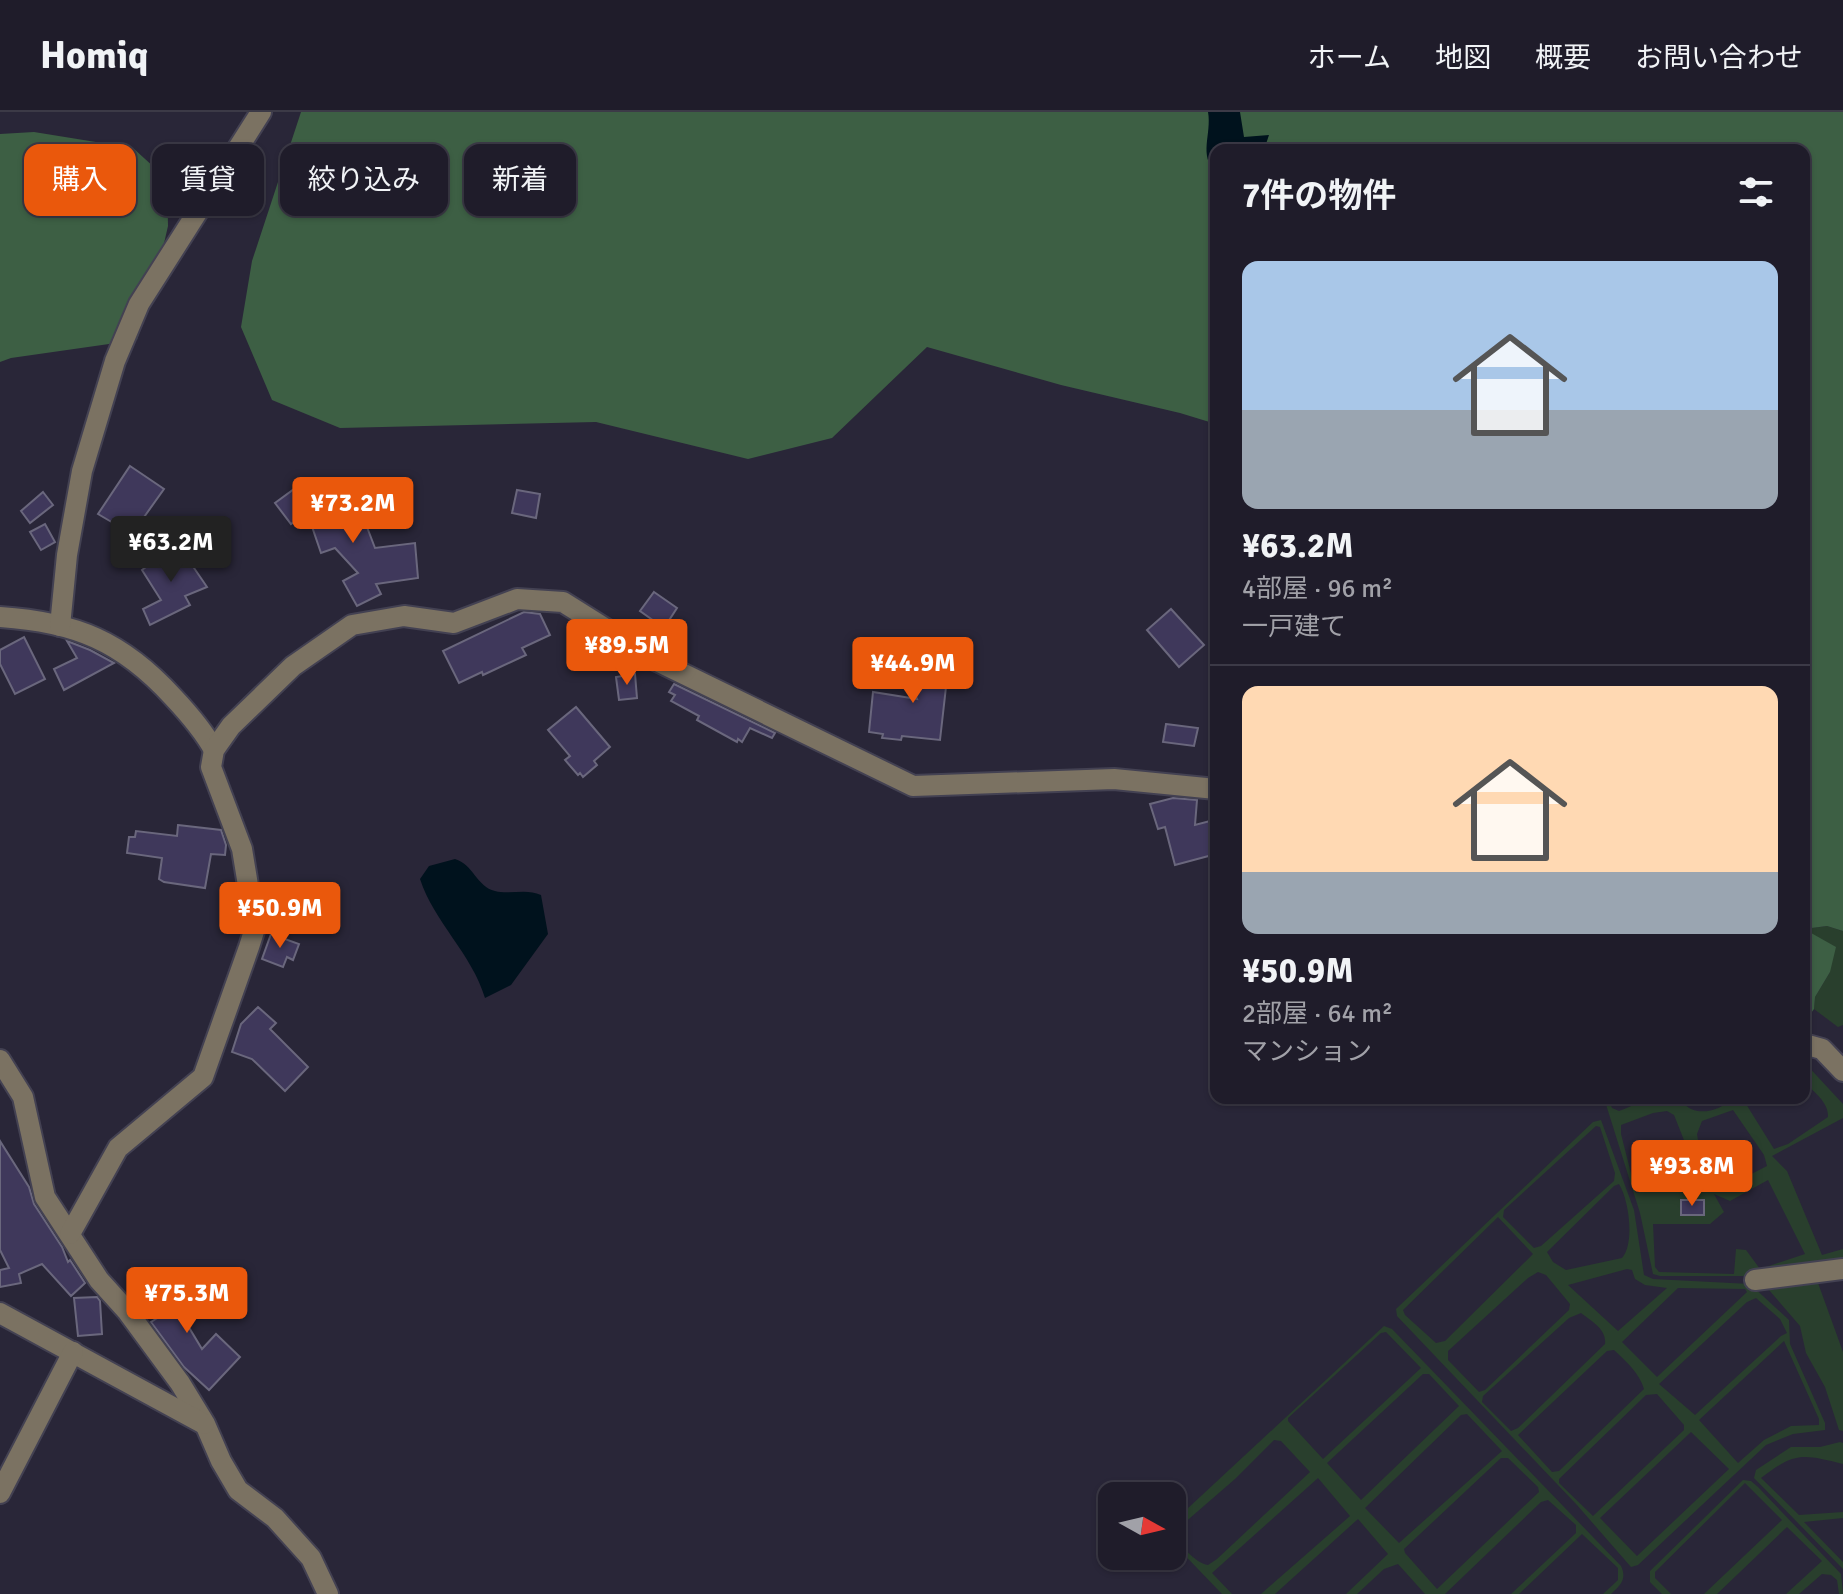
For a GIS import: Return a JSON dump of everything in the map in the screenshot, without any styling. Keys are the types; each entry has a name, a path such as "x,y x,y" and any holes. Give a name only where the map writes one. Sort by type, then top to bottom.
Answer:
{"street":[{"path":"60,626 67,555 82,471 115,361 139,304 261,112"},
{"path":"70,1234 118,1148 203,1077 255,928 242,849 211,767 214,750 231,726 293,666 352,625 404,616 454,623 517,599 563,602 657,661 913,786 1114,779 1210,788"},
{"path":"0,617 38,619 88,633 147,669 202,728 214,750"},
{"path":"1810,1046 1822,1049 1843,1071"},
{"path":"0,1060 23,1097 45,1197 99,1280 127,1311 180,1383 205,1424 238,1490 275,1518 311,1558 328,1594"},
{"path":"1755,1280 1843,1269"},
{"path":"0,1313 205,1424"},
{"path":"0,1493 73,1352"}],"green space":[{"path":"301,112 1843,112 1843,931 1827,926 1810,928 1810,144 1210,144 1210,422 927,347 832,438 748,459 596,422 340,428 272,400 241,327 252,261 280,176 280,216 448,216 448,144 290,144"},
{"path":"34,132 108,144 24,144 24,216 136,216 136,151 152,165 152,216 168,216 168,226 154,287 137,340 0,362 0,134"},
{"path":"1827,926 1843,931 1843,1025 1838,1027 1814,1009 1815,997 1830,972 1810,939 1810,928"},
{"path":"1810,932 1836,947 1830,972 1815,997 1810,1015"},
{"path":"1810,1068 1843,1104 1843,1118 1772,1156 1787,1171 1822,1255 1843,1249 1843,1261 1762,1276 1653,1274 1640,1213 1606,1104 1619,1111 1637,1104 1684,1104 1691,1109 1707,1111 1725,1104 1746,1104 1774,1149 1788,1144 1828,1117 1823,1102 1810,1088","holes":["1733,1110 1764,1155 1767,1166 1724,1188 1699,1146 1697,1134 1702,1121","1667,1111 1674,1115 1697,1173 1636,1193 1621,1125","1768,1180 1805,1254 1760,1269 1746,1250 1736,1249 1734,1274 1659,1272 1655,1267 1653,1224 1710,1224 1724,1212 1714,1194 1730,1201"]},
{"path":"1601,1120 1634,1210 1644,1275 1653,1279 1750,1284 1789,1320 1790,1344 1825,1423 1825,1430 1793,1434 1766,1445 1638,1565 1631,1567 1577,1505 1397,1316 1396,1309 1593,1122","holes":["1596,1126 1600,1127 1615,1173 1614,1181 1541,1246 1534,1248 1503,1217 1504,1210","1619,1184 1626,1200 1629,1221 1628,1242 1622,1258 1566,1270 1553,1262 1547,1252","1498,1217 1533,1254 1445,1341 1436,1343 1403,1310","1627,1269 1632,1270 1635,1279 1645,1285 1667,1288 1618,1331 1568,1285","1538,1272 1546,1275 1570,1304 1569,1310 1485,1390 1479,1392 1448,1360 1448,1351","1678,1288 1745,1289 1747,1292 1657,1377 1622,1342","1756,1298 1780,1319 1787,1333 1695,1415 1659,1384 1747,1302","1581,1313 1604,1334 1605,1344 1518,1428 1511,1431 1482,1402 1483,1396 1569,1318","1784,1341 1819,1425 1791,1426 1764,1440 1738,1463 1699,1420","1614,1350 1636,1373 1644,1389 1559,1471 1552,1472 1518,1435 1607,1351","1657,1394 1684,1425 1684,1430 1593,1516 1559,1483 1559,1479 1646,1395","1691,1432 1729,1469 1637,1556 1600,1518"]},
{"path":"1818,1283 1843,1352 1843,1431 1839,1430 1825,1387 1806,1353 1800,1326 1769,1290"},
{"path":"1384,1326 1392,1329 1623,1571 1620,1585 1611,1594 1603,1594 1618,1580 1618,1568 1582,1534 1519,1594 1511,1594 1576,1533 1576,1525 1548,1500 1541,1502 1445,1594 1425,1594 1398,1564 1384,1569 1357,1594 1346,1594 1388,1554 1358,1519 1275,1594 1261,1594 1350,1516 1318,1478 1212,1573 1232,1594 1222,1594 1186,1557 1186,1550 1198,1561 1208,1565 1310,1472 1281,1441 1274,1440 1186,1521 1186,1510","holes":["1386,1332 1421,1368 1323,1459 1288,1418 1381,1333","1423,1374 1429,1374 1459,1406 1361,1500 1327,1463","1467,1414 1502,1451 1399,1543 1365,1508 1461,1415","1501,1458 1508,1458 1538,1487 1539,1492 1437,1589 1404,1549"]},
{"path":"1843,1443 1843,1464 1818,1458 1799,1458 1782,1463 1761,1478 1799,1515 1843,1512 1843,1518 1804,1522 1843,1562 1843,1569 1754,1478 1756,1470 1791,1447 1820,1447"},
{"path":"1743,1480 1751,1481 1758,1487 1841,1574 1843,1594 1839,1594 1837,1580 1831,1575 1822,1574 1799,1594 1786,1594 1822,1561 1787,1527 1717,1594 1704,1594 1782,1520 1745,1483 1655,1572 1655,1578 1671,1594 1662,1594 1650,1582 1650,1571"}],"water":[{"path":"1208,112 1240,112 1244,137 1269,135 1266,144 1210,144 1210,164 1207,152"},
{"path":"455,859 489,889 541,895 548,934 511,985 485,998 471,967 434,910 420,879 429,866"}],"building":[{"path":"130,466 164,489 132,534 98,514"},
{"path":"301,484 322,514 357,501 375,548 415,543 418,578 376,584 381,594 357,606 343,581 358,573 335,548 321,553 307,512 291,524 275,503"},
{"path":"517,490 540,494 536,518 512,513"},
{"path":"43,492 53,505 30,523 21,511"},
{"path":"45,524 55,542 41,550 30,532"},
{"path":"179,546 207,587 185,596 190,605 150,625 143,609 161,600 142,570 146,567 144,564 161,552 163,556"},
{"path":"654,592 677,608 664,628 640,611"},
{"path":"1171,609 1204,645 1179,667 1147,630"},
{"path":"524,612 540,614 550,635 522,648 526,655 459,683 443,651"},
{"path":"24,637 45,679 15,694 0,664 0,650"},
{"path":"67,641 114,663 64,690 54,669 77,658"},
{"path":"937,655 949,686 946,687 940,740 902,736 901,740 882,738 883,734 869,732 873,692 917,699 905,668"},
{"path":"635,674 637,698 619,700 616,677"},
{"path":"674,684 775,733 772,738 750,728 742,742 738,739 737,742 697,720 699,716 671,701 675,695 669,692"},
{"path":"576,707 610,747 594,761 597,765 583,777 565,760 570,756 548,730"},
{"path":"1166,724 1198,728 1194,746 1163,742"},
{"path":"1173,798 1197,800 1195,825 1210,821 1210,856 1175,865 1165,827 1158,829 1150,804"},
{"path":"178,825 221,830 226,845 225,855 211,854 205,888 164,882 159,879 162,858 127,853 129,837 135,837 136,831 177,836"},
{"path":"271,934 299,944 293,960 287,957 283,967 262,959"},
{"path":"258,1007 276,1023 270,1029 308,1067 285,1091 252,1059 232,1052 241,1024"},
{"path":"0,1141 29,1187 34,1204 62,1247 68,1262 70,1260 85,1283 71,1296 42,1264 19,1274 21,1283 0,1287 0,1270 9,1268 0,1250"},
{"path":"1681,1200 1704,1200 1704,1215 1681,1215"},
{"path":"170,1269 182,1289 170,1296 202,1349 216,1334 240,1357 209,1390 184,1367 151,1322 159,1317 143,1285"},
{"path":"97,1297 100,1301 102,1334 78,1336 74,1298"}]}
